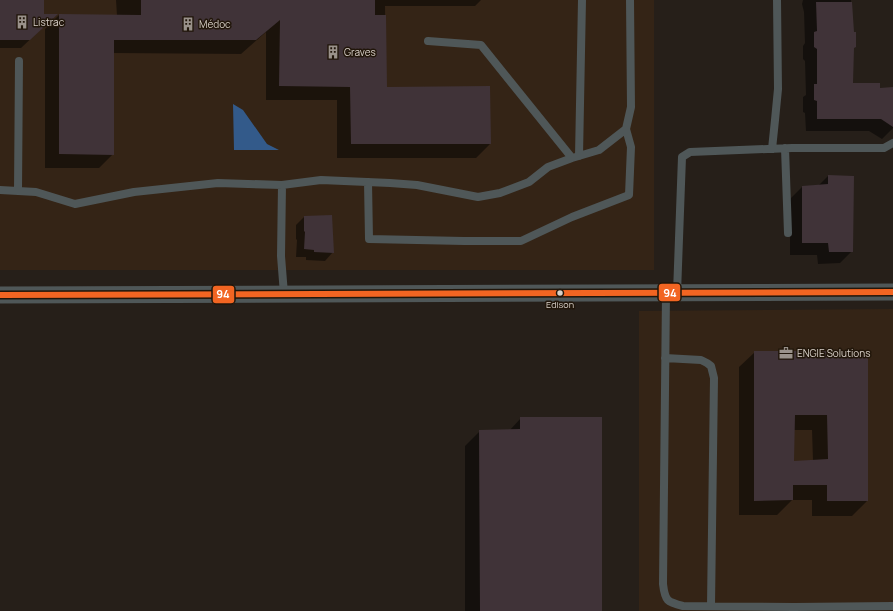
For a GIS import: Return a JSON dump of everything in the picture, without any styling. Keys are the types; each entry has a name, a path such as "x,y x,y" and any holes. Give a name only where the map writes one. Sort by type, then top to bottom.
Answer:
{"street":[{"path":"0,295 893,292"}],"lane":[{"path":"575,157 582,0"},
{"path":"368,182 369,239 521,241 572,217 629,195 631,147 626,129 631,107 630,0"},
{"path":"772,149 778,89 778,0"},
{"path":"428,41 481,45 575,157"},
{"path":"18,191 19,61"},
{"path":"0,190 36,192 75,204 134,192 218,183 282,185 321,180 417,185 478,197 500,193 529,182 548,167 599,150 626,129"},
{"path":"893,143 884,148 785,148 690,152 682,157 665,358 663,576 664,595 670,603 683,606 794,609 893,606"},
{"path":"785,148 788,232"},
{"path":"282,185 281,256 284,294"},
{"path":"665,358 701,360 707,362 711,366 714,378 711,606"}],"shaded area":[{"path":"0,0 654,0 654,270 0,270"},
{"path":"893,309 893,611 639,611 639,311"}],"water":[{"path":"233,104 243,110 267,144 279,150 234,150"}],"building":[{"name":"Listrac","path":"0,0 44,0 44,14 58,14 30,40 0,40"},
{"path":"141,0 375,0 375,15 386,15 387,87 490,86 491,144 351,144 350,87 279,86 280,20 256,40 114,40 114,155 59,154 59,14 141,15"},
{"path":"816,2 852,2 854,32 856,32 853,83 880,83 880,88 893,87 893,127 881,119 817,119 817,101 814,100 814,84 817,84 817,49 814,47 814,32 817,31"},
{"path":"828,175 854,176 853,252 829,252 828,243 802,243 802,186 828,184"},
{"path":"332,215 334,253 314,252 314,250 304,249 304,216"},
{"path":"754,351 868,351 868,501 827,501 827,485 793,485 793,500 754,501","holes":["795,415 827,415 828,459 794,461"]},
{"path":"520,417 602,417 602,611 480,611 479,430 520,429"}],"transit line":[{"name":"94","path":"0,295 893,292"}],"place":[{"name":"Listrac","path":"22,22"},
{"name":"Médoc","path":"188,24"},
{"name":"Graves","path":"333,52"},
{"name":"Edison","path":"560,293"},
{"name":"ENGIE Solutions","path":"786,353"}]}
